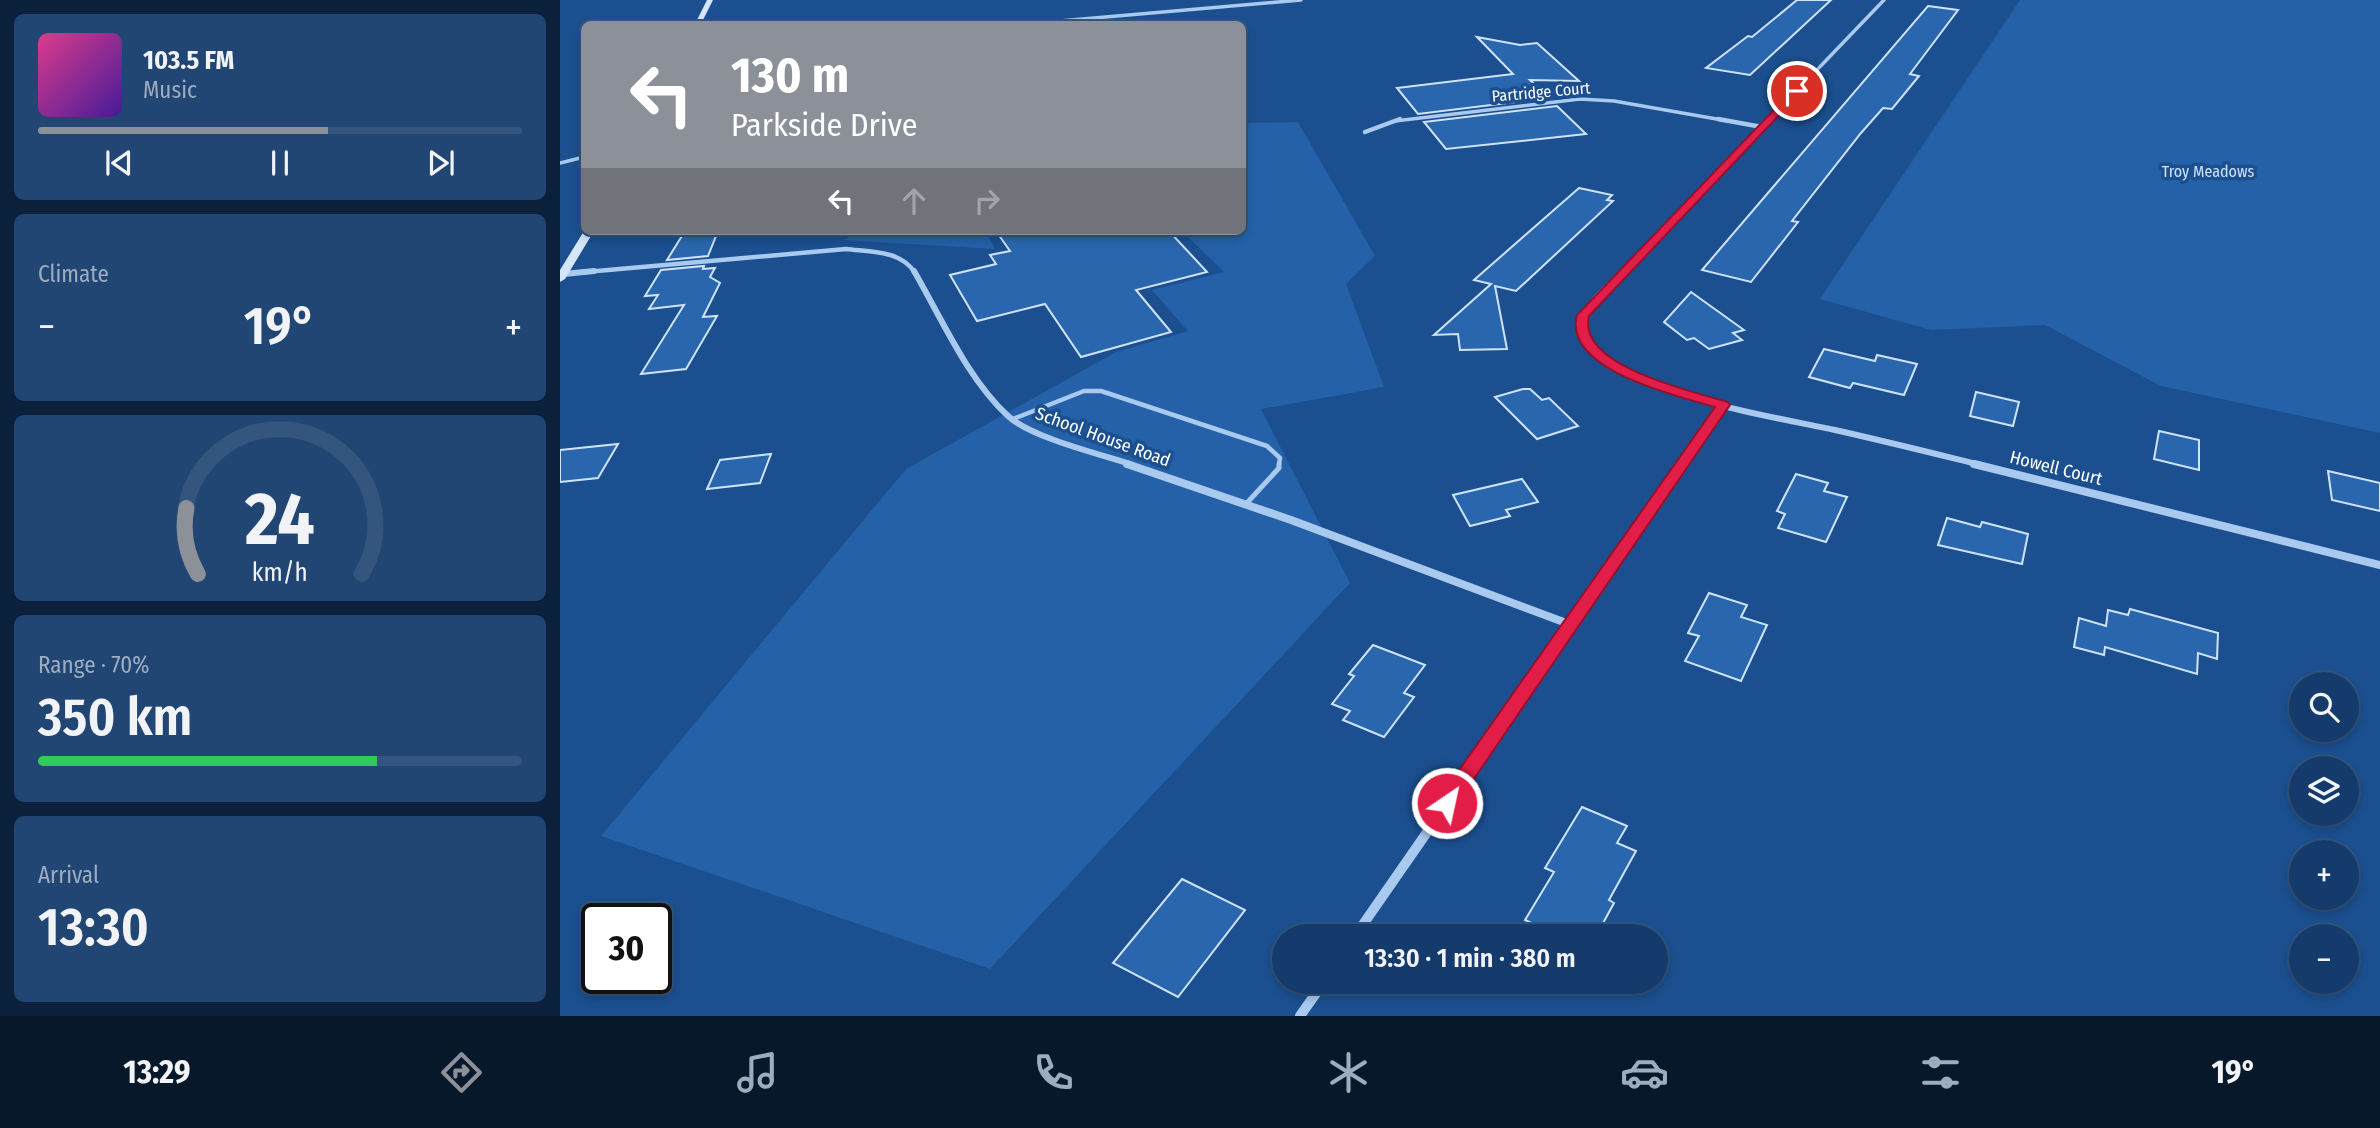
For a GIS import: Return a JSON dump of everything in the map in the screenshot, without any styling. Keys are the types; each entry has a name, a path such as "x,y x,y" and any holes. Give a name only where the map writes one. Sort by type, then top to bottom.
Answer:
{"main road":[{"path":"700,21 710,0"},
{"path":"562,277 587,235"}],"street":[{"path":"1060,21 1301,0"},
{"name":"Howell Court","path":"1884,0 1589,307 1581,324 1586,342 1616,368 1657,385 1723,405 1813,424 2380,565"},
{"name":"Partridge Court","path":"1365,132 1401,119 1580,99 1614,101 1762,127"},
{"name":"School House Road","path":"562,277 791,253 846,249 877,251 909,263 976,377 1013,419 1041,434 1246,504 1569,624"},
{"path":"1363,924 1723,405"},
{"path":"1300,1016 1316,994"}],"lane":[{"path":"560,163 581,158"},
{"path":"1013,419 1084,391 1101,391 1267,446 1280,458 1279,468 1246,504"}],"green space":[{"name":"Troy Meadows","path":"2020,0 2380,0 2380,433 2161,386 2045,325 1931,330 1820,299"},
{"path":"1298,122 1375,256 1346,284 1384,387 1261,409 1350,583 990,969 601,836 906,469 1116,352 1188,331 1152,290 1224,272 1186,235 1246,235 1246,123"},
{"path":"853,235 987,235 995,249 842,240"}],"building":[{"path":"1797,0 1831,0 1750,75 1706,68 1748,36 1752,37"},
{"path":"1928,6 1958,10 1910,74 1919,76 1892,109 1883,108 1861,133 1792,221 1798,222 1751,282 1702,270"},
{"path":"1477,37 1520,45 1537,43 1579,81 1530,80 1549,98 1418,114 1397,88 1513,74"},
{"path":"1557,106 1586,134 1446,149 1424,122"},
{"path":"1579,188 1612,195 1607,200 1613,201 1516,291 1495,286 1507,349 1460,350 1458,334 1434,335 1491,284 1474,280"},
{"path":"683,235 716,235 708,256 667,260"},
{"path":"999,235 1173,235 1207,272 1136,290 1171,332 1081,357 1045,304 977,321 950,275 996,264 990,255 1010,251"},
{"path":"704,266 703,269 715,268 710,277 720,283 703,317 717,316 686,369 641,374 684,305 649,309 658,295 645,296 661,270"},
{"path":"1691,292 1744,330 1733,333 1742,340 1709,349 1694,338 1687,340 1664,322"},
{"path":"1824,349 1875,361 1877,355 1917,364 1904,395 1853,383 1850,388 1809,377"},
{"path":"1530,389 1542,400 1549,398 1578,426 1537,439 1495,397"},
{"path":"1976,392 2019,402 2013,426 1970,416"},
{"path":"2159,431 2199,440 2199,470 2154,459"},
{"path":"618,444 598,478 560,482 560,450"},
{"path":"771,454 760,483 707,489 720,460"},
{"path":"2328,471 2380,483 2380,511 2332,500"},
{"path":"1796,474 1828,483 1824,491 1847,497 1826,542 1778,528 1785,514 1777,511"},
{"path":"1522,479 1538,502 1506,510 1510,516 1470,526 1453,495"},
{"path":"1947,518 1980,527 1982,522 2028,534 2022,564 1938,545"},
{"path":"1709,593 1747,605 1741,617 1767,625 1741,681 1685,661 1699,636 1688,633"},
{"path":"2130,609 2218,633 2217,659 2198,653 2197,674 2105,647 2104,655 2074,647 2079,618 2106,626 2108,610 2128,615"},
{"path":"1373,645 1425,665 1404,693 1414,697 1384,737 1343,720 1350,711 1332,704 1354,676 1349,674"},
{"path":"1582,807 1627,826 1617,843 1636,851 1609,900 1614,903 1603,924 1534,924 1525,920 1554,872 1545,868"},
{"path":"1182,879 1245,910 1178,997 1113,963"}],"route":[{"path":"1447,803 1723,405 1657,385 1616,368 1586,342 1581,324 1583,315 1797,91"}]}
